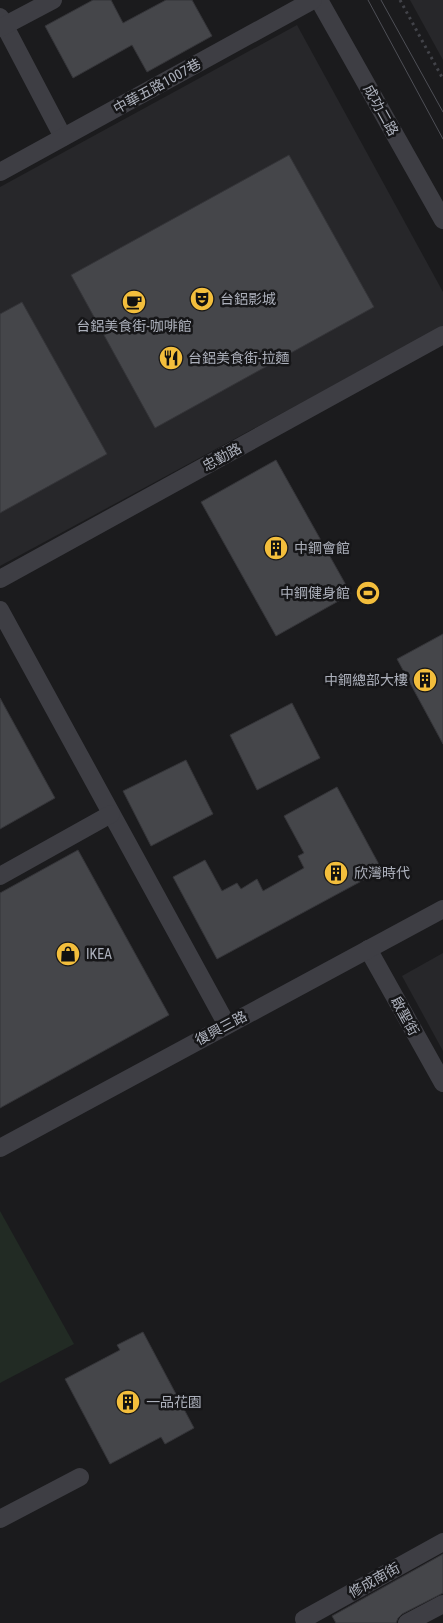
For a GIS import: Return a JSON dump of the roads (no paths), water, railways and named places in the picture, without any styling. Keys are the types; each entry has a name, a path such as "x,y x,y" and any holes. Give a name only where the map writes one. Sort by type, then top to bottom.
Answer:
{"street":[{"path":"53,0 1,23 63,137"},
{"name":"中華五路1007巷","path":"0,172 313,0"},
{"name":"成功二路","path":"319,0 443,220"},
{"name":"忠勤路","path":"0,579 443,335"},
{"path":"0,610 227,1025"},
{"path":"0,876 111,814"},
{"name":"復興三路","path":"0,1148 443,909"},
{"name":"啟聖街","path":"368,949 443,1083"},
{"path":"0,1518 80,1477"},
{"name":"修成南街","path":"303,1622 443,1542"},
{"path":"407,1623 443,1604"}],"tram line":[{"path":"368,0 443,139"},
{"path":"381,0 443,112"}],"place":[{"name":"台鋁影城","path":"202,299"},
{"name":"台鋁美食街-咖啡館","path":"134,302"},
{"name":"台鋁美食街-拉麵","path":"171,358"},
{"name":"中鋼會館","path":"276,548"},
{"name":"中鋼健身館","path":"368,593"},
{"name":"中鋼總部大樓","path":"425,680"},
{"name":"欣灣時代","path":"336,873"},
{"name":"IKEA","path":"68,954"},
{"name":"一品花園","path":"128,1402"}]}
